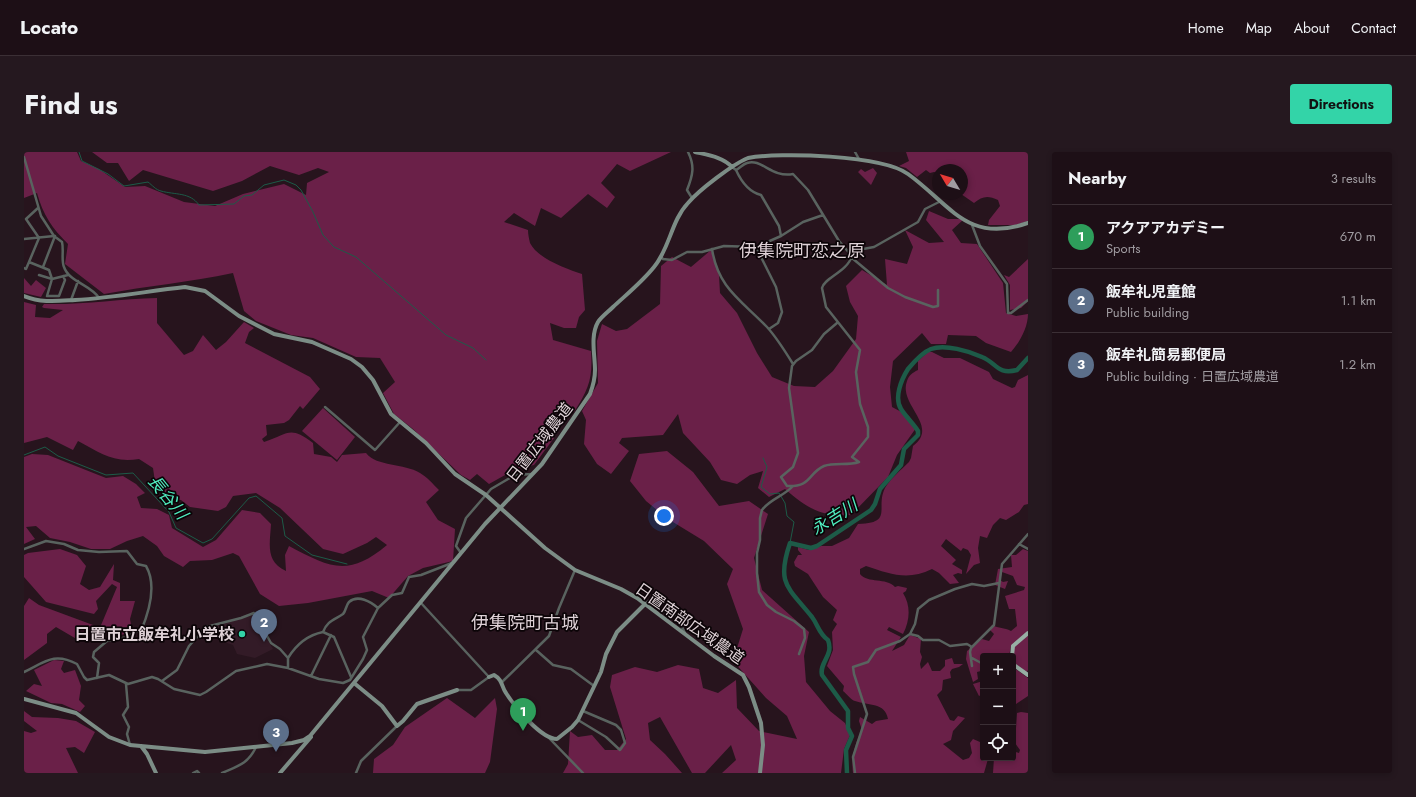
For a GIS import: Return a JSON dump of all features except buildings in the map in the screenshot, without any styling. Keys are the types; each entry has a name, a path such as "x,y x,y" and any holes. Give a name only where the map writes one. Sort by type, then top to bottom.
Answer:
{"main road":[{"path":"1012,653 1013,646 1028,633"},
{"path":"1016,666 1028,675"}],"street":[{"path":"688,152 693,161 693,169 688,190 692,198"},
{"path":"695,152 716,157 734,168 747,187 755,194 761,195 779,226 781,236"},
{"name":"日置広域農道","path":"280,773 461,553 500,508 533,474 563,434 590,394 594,380 594,338 598,323 647,275 661,257 682,210 692,198 749,158 775,152 804,153 880,162 899,169 908,174 939,202 972,225 1002,230 1028,223"},
{"path":"855,152 859,159"},
{"path":"24,157 37,198 38,208 45,223 55,236 62,242 63,266 68,275 96,292 100,299"},
{"path":"734,168 752,162 760,164 778,174 793,174 808,190 838,241 852,257 888,288 905,297 933,307 938,306 938,290"},
{"path":"837,323 824,334 812,350 793,364 790,372 789,388 798,454 793,467 782,475 781,479 787,486 794,486 807,482 823,466 829,464 853,464 859,462 852,456 868,437 868,427 860,404 856,372 860,350 837,323 826,307 822,285 844,269 852,257 863,249 874,247 918,222 925,209 939,202"},
{"path":"38,208 26,219 39,238"},
{"path":"661,257 663,259 672,260 687,252 702,252 733,245 756,247 781,236 803,222 823,215"},
{"path":"972,225 980,246 1007,284 1008,313 1011,313 1028,300"},
{"path":"24,239 55,236"},
{"path":"43,267 55,236"},
{"path":"24,268 26,269 39,238"},
{"path":"756,247 776,287 782,312 778,323 769,329"},
{"path":"712,249 716,268 731,293 769,329 793,364"},
{"path":"29,262 49,270 52,279 47,296 59,296 65,280 63,276"},
{"path":"38,275 52,279 68,275"},
{"path":"71,300 78,280"},
{"name":"日置南部広域農道","path":"24,296 44,301 100,299 185,287 201,289 239,316 268,331 283,337 312,342 351,359 370,376 379,389 388,411 426,444 455,474 486,495 545,548 575,570 620,589 645,604 746,678 761,723 762,745 760,773"},
{"path":"324,407 375,450 400,422"},
{"path":"461,553 456,546 465,520 493,487 514,475 533,474"},
{"path":"794,486 778,499 766,505 762,510 756,573 759,592 767,605 776,612 794,621 804,629 805,638 799,654"},
{"path":"972,666 970,652 972,647 994,626 1002,564 1028,534"},
{"path":"24,550 46,541 64,544 78,550 99,552 127,551 137,564 146,566 149,572 151,584 146,621 141,631 134,632 128,637 106,641 94,652 93,657 99,663 97,678"},
{"path":"1019,544 1028,549"},
{"path":"24,672 49,659 56,658 77,664 87,680 111,675 126,684 150,678 162,681 174,689 200,695 240,669 266,664 288,668 311,676 341,683 351,678 363,660 367,650 363,637 378,608 392,595 402,593 409,577 420,575 453,563"},
{"path":"502,682 549,636 575,570"},
{"path":"855,773 853,757 867,714 853,668 856,665 868,662 876,650 900,641 910,634 916,624 918,609 929,600 951,590 972,584 984,586 999,583"},
{"path":"550,739 557,739 578,720 617,632 653,597 662,599 680,621 685,634"},
{"path":"323,632 326,624 343,614 348,603 352,600 368,600 378,608"},
{"path":"421,603 488,677"},
{"path":"162,681 177,670 190,646 206,626 241,618 254,613 271,643 280,649 288,658 288,668"},
{"path":"288,658 305,640 316,634 323,632 331,635 334,637 354,683 382,706 397,726"},
{"path":"910,634 918,636 923,640 939,640 950,646 967,644 972,647"},
{"path":"311,676 331,635"},
{"path":"536,650 553,665 571,670 594,686"},
{"path":"971,657 980,662"},
{"path":"356,773 361,761 403,722 417,704 457,690 471,690 488,677 494,675 502,682 505,692 520,711 583,773"},
{"path":"126,684 128,707 123,715 129,728 127,734 130,745"},
{"path":"24,699 76,713 116,741 130,745 205,752 304,742"},
{"path":"578,720 606,737 620,750 625,743 621,730 616,725 583,711"},
{"path":"141,746 152,762 156,773"},
{"path":"222,773 234,769 248,760 256,747"},
{"path":"193,773 197,770 199,773"}],"shaded area":[{"path":"24,152 77,152 81,161 99,169 125,187 145,186 184,202 215,206 243,194 284,184 306,195 307,183 329,172 318,168 299,175 270,166 242,181 213,191 143,170 129,181 118,163 107,163 92,152 671,152 630,171 617,164 601,183 615,197 607,208 588,194 561,218 541,208 535,226 514,213 504,222 528,230 530,243 539,254 546,259 582,274 585,310 579,317 576,328 564,328 550,323 553,340 591,351 591,369 589,383 574,412 559,407 543,422 554,438 534,465 516,469 489,484 477,474 470,480 461,475 413,429 394,414 383,393 395,382 380,358 356,357 313,338 291,335 256,321 244,311 233,273 104,294 65,264 68,244 49,221 42,208 37,193 24,198"},
{"path":"906,152 1028,152 1028,221 1015,225 988,225 989,220 1000,206 998,200 991,197 985,197 974,203 968,199 968,164 932,164 932,172 930,173 926,170 917,177 906,168 899,166 909,161"},
{"path":"873,168 877,173 871,185 858,172 861,169 865,172"},
{"path":"929,211 948,219 964,219 952,230 961,243 977,244 1003,283 1006,313 1016,316 1028,314 1027,324 1020,339 1011,352 986,343 976,336 948,335 946,344 931,344 922,333 893,361 890,387 892,407 909,416 916,428 897,455 888,477 851,515 823,513 815,510 800,501 785,489 769,497 758,488 763,471 750,475 737,484 721,480 710,462 683,433 678,414 663,435 622,438 619,443 629,451 611,474 597,464 584,444 586,420 582,411 598,383 597,341 602,324 616,331 627,329 660,304 661,266 672,257 691,267 711,250 719,275 720,293 737,313 757,353 772,377 794,386 815,387 833,371 856,339 858,316 850,302 846,286 862,270 887,285 885,259 907,264 913,247 905,230 929,243 944,242 926,220"},
{"path":"1028,259 1028,301 1021,308 1010,310 1010,285 1004,275 1009,277"},
{"path":"24,278 31,286 36,280 46,288 41,297 24,293"},
{"path":"157,298 157,323 184,355 193,351 203,335 216,350 226,342 244,322 254,328 249,332 245,343 310,377 320,389 303,409 300,406 289,420 284,423 266,425 267,435 262,439 264,442 284,434 299,434 313,443 314,454 331,457 337,462 342,455 366,453 377,461 414,470 428,479 439,490 426,502 438,520 455,529 453,561 423,568 408,576 389,598 372,591 308,603 279,606 260,594 239,556 233,553 212,560 190,561 183,567 164,556 157,546 143,536 127,541 110,549 91,549 70,542 50,538 36,526 26,527 35,539 24,544 24,457 32,454 48,455 106,478 123,476 136,484 145,493 137,497 141,508 157,509 169,515 172,528 203,547 216,540 242,510 260,513 271,524 270,551 272,557 279,567 286,571 285,555 289,546 327,564 338,566 361,562 387,545 376,537 367,543 343,554 323,549 280,508 256,493 233,496 226,507 218,511 190,507 181,500 168,499 155,482 153,468 139,459 121,460 107,456 78,441 73,450 47,437 24,443 24,302 36,305 35,317 50,318 63,310 44,308 42,307 44,304 72,304"},
{"path":"928,352 932,352 944,358 960,358 989,372 993,379 1012,388 1015,387 1018,380 1028,375 1028,504 1024,505 1019,512 1006,520 1000,518 993,525 987,538 980,536 978,548 980,563 974,565 966,574 971,555 968,550 963,548 961,551 946,539 941,546 956,560 952,564 962,570 962,574 958,573 953,575 959,583 950,584 939,573 932,569 915,575 899,575 883,572 866,566 860,569 860,574 863,577 887,582 895,587 898,586 907,588 903,593 906,598 909,613 903,634 889,627 887,630 901,637 892,651 904,645 910,635 921,639 921,669 928,662 932,671 940,671 945,666 945,660 952,658 954,664 963,664 952,669 950,672 951,678 943,680 942,690 937,695 950,720 954,721 958,716 965,718 953,731 951,740 943,744 963,760 969,758 972,753 970,743 973,739 980,742 980,761 987,761 984,773 853,773 854,751 862,730 859,721 860,717 872,724 876,721 888,719 884,710 880,707 860,703 850,698 843,691 844,686 827,666 833,650 832,632 837,624 833,620 837,610 823,597 808,574 795,566 794,562 798,555 802,555 798,550 798,547 809,550 821,546 832,546 849,538 858,524 876,521 880,517 882,495 885,488 909,462 913,446 920,438 922,431 921,423 908,398 906,390 909,377 912,373 918,370 918,361"},
{"path":"323,408 355,437 337,460 302,431"},
{"path":"667,451 693,472 719,506 749,501 768,514 754,558 762,590 809,632 804,656 806,682 830,711 845,723 850,735 844,749 841,773 722,773 736,760 731,745 705,773 692,773 660,717 648,723 650,740 682,773 563,773 568,764 570,731 578,737 592,735 605,750 617,750 626,739 610,687 612,675 635,667 657,672 678,665 699,669 703,688 718,693 736,680 737,708 759,731 797,739 787,716 766,698 733,661 743,629 727,584 733,569 704,541 668,519 646,501 630,481 639,454"},
{"path":"60,549 77,555 86,566 80,584 89,590 100,587 114,564 113,580 120,583 120,601 135,601 130,619 132,630 116,636 103,633 99,630 117,587 112,584 96,601 98,609 94,614 46,602 24,577 24,555 28,553"},
{"path":"1023,549 1028,551 1027,672 1016,664 1016,653 1012,653 1011,646 1010,653 980,653 980,671 977,672 978,679 973,682 966,659 967,651 982,639 989,641 994,634 990,630 992,625 1011,631 1017,626 1015,609 1009,609 1005,596 1024,590 1025,587 1017,585 1013,576 1002,572 1000,580 1003,582 1008,581 1005,589 995,585 998,569 1012,567 1011,555 1016,555"},
{"path":"29,598 39,605 93,625 96,630 80,641 56,627 47,634 47,643 24,660 24,606"},
{"name":"日置市立飯牟礼小学校","path":"253,615 273,649 255,658 237,654 233,645 224,642 217,626"},
{"path":"54,660 64,661 61,669 64,673 75,670 81,686 79,700 85,706 80,712 62,704 51,703 26,691 34,684 42,686 34,670"},
{"path":"1016,669 1028,678 1028,696 1016,704"},
{"path":"980,682 980,696 979,696 973,684"},
{"path":"447,698 475,718 495,698 497,709 490,762 485,773 373,773 374,759 393,745 405,727"},
{"path":"24,711 32,717 58,718 76,721 95,732 84,753 75,747 66,748 78,773 24,773 24,731 31,733 37,731 24,721"},
{"path":"1017,713 1028,713 1028,773 993,773 994,761 1016,761 1016,752 1019,753 1020,750 1016,744"}],"waterway":[{"path":"79,152 82,161 108,174 124,186 148,182 156,189 187,196 199,205 234,204 244,196 252,195 264,185 284,180 296,185 301,190 313,212 323,235 334,247 356,257 446,335 473,348 486,360"},
{"name":"永吉川","path":"847,773 846,750 852,736 848,728 848,711 822,675 823,666 829,650 828,640 791,591 784,577 784,568 790,543 811,548 817,546 871,510 875,504 880,489 901,465 904,449 918,435 918,431 899,405 898,394 903,378 908,369 925,353 931,349 943,347 957,349 987,359 998,368 1005,371 1017,370 1028,358"},
{"name":"長谷川","path":"24,455 45,447 58,456 106,475 133,473 169,512 176,528 203,543 212,539 249,498 256,496 282,518 285,536 312,555 347,564"},
{"path":"763,458 767,467 761,487 770,494 779,493 785,503 787,516 794,522 790,543"}],"place":[{"name":"日置市立飯牟礼小学校","path":"242,634"},
{"name":"飯牟礼児童館","path":"264,642"},
{"name":"アクアアカデミー","path":"523,731"},
{"name":"飯牟礼簡易郵便局","path":"276,752"}],"district":[{"name":"伊集院町恋之原","path":"802,251"},
{"name":"伊集院町古城","path":"525,623"}]}
